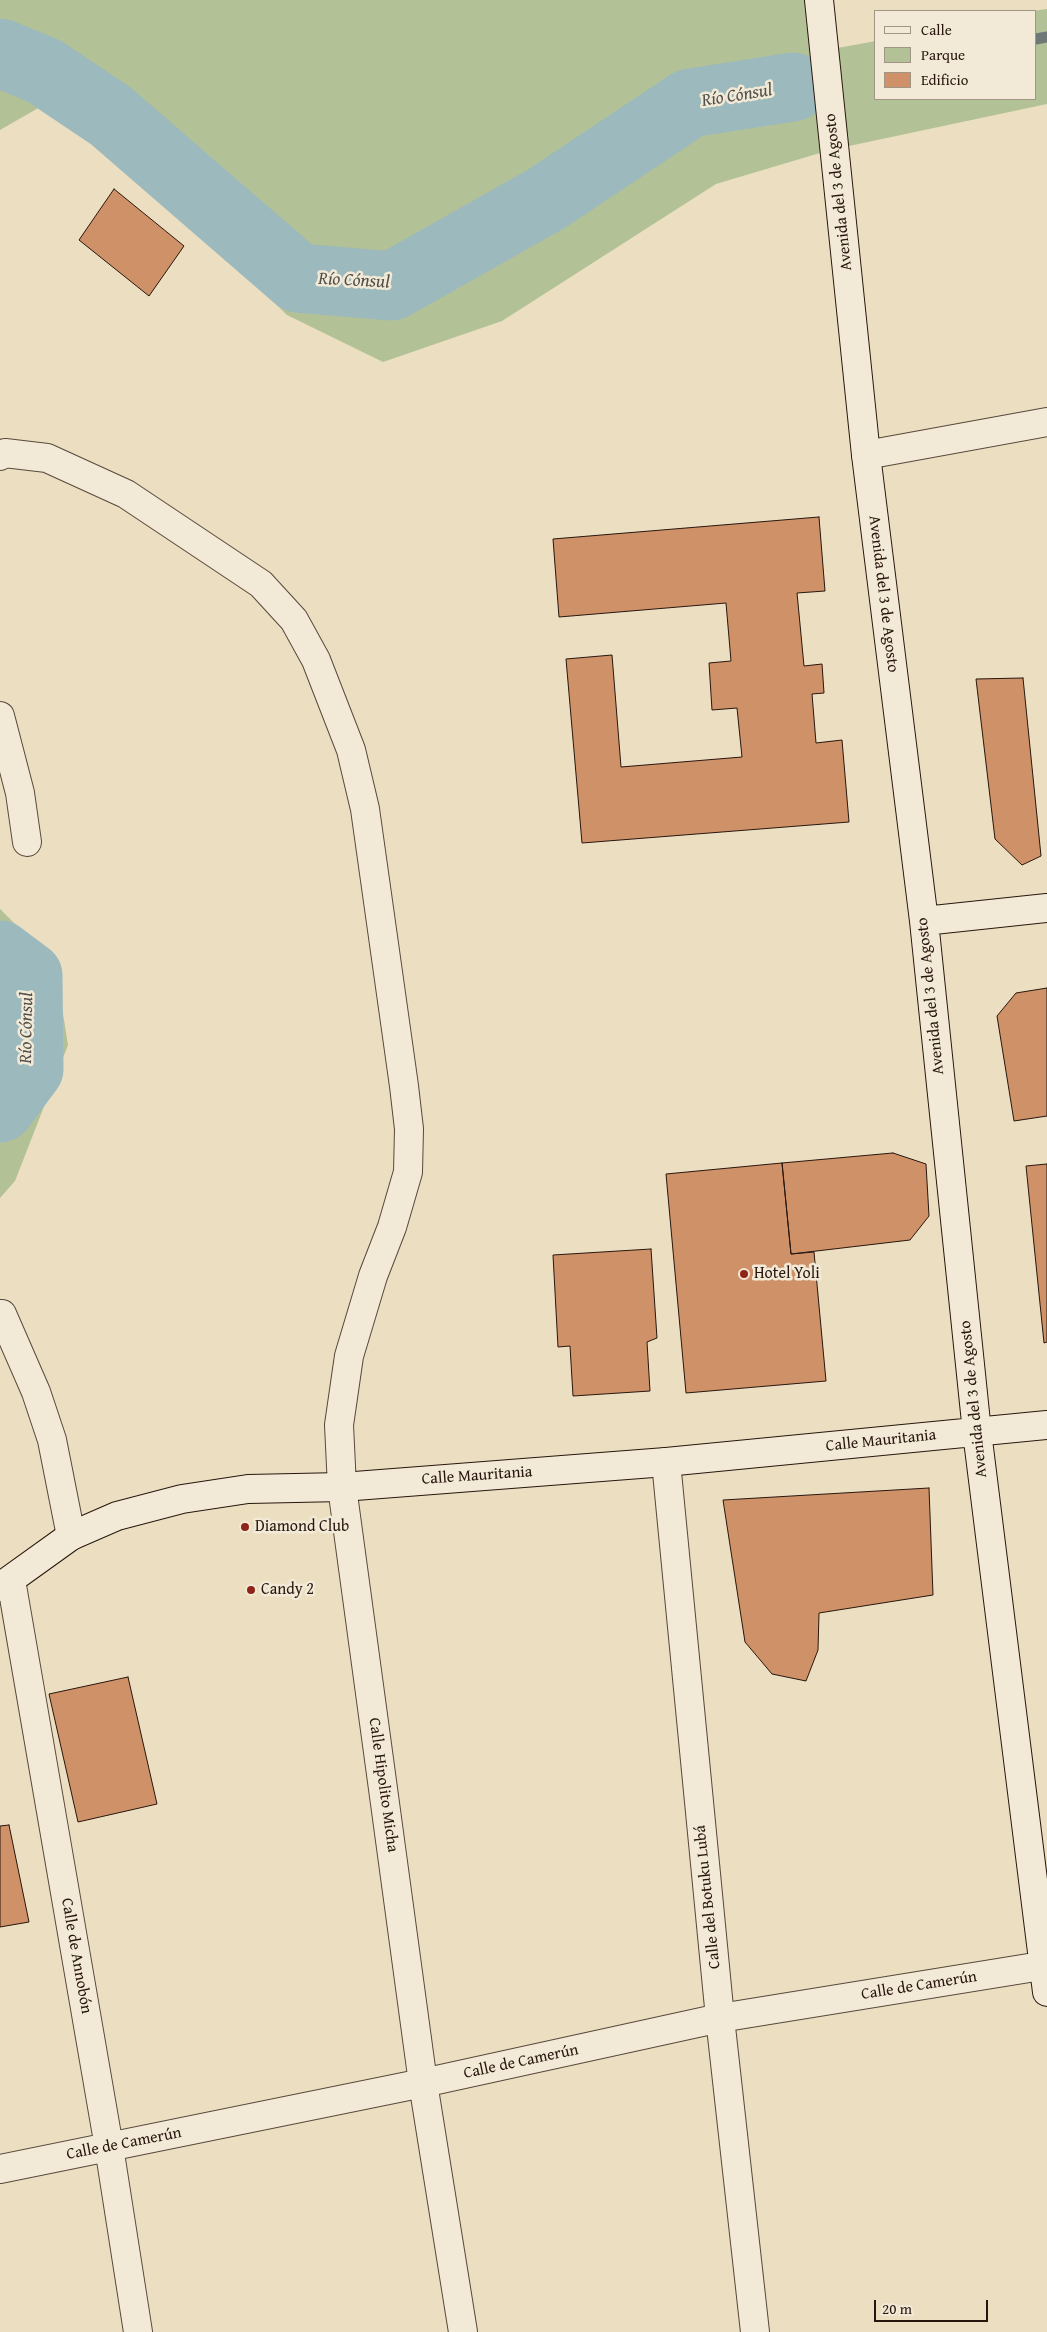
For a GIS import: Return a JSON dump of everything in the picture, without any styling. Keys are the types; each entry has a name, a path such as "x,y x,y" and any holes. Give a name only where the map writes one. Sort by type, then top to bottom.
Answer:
{"street":[{"name":"Avenida del 3 de Agosto","path":"819,0 866,454 924,921 977,1432 1046,1974"},
{"path":"866,454 1047,422"},
{"name":"Calle Hipolito Micha","path":"0,456 5,453 47,458 126,494 261,584 294,620 316,660 351,750 364,808 409,1129 408,1172 392,1227 373,1276 349,1356 339,1425 342,1487 423,2083 463,2332"},
{"path":"0,716 20,793 27,842"},
{"path":"924,921 1047,908"},
{"path":"2,1314 36,1392 52,1440 71,1536"},
{"name":"Calle Mauritania","path":"5,1583 41,1555 71,1536 117,1516 182,1499 248,1489 342,1487 666,1462 1047,1425"},
{"name":"Calle del Botuku Lubá","path":"666,1462 720,2018 755,2332"},
{"name":"Calle de Annobón","path":"5,1583 109,2147 138,2332"},
{"name":"Calle de Camerún","path":"0,2169 423,2083 720,2018 1046,1974"}],"green space":[{"path":"0,0 816,0 821,51 874,41 874,100 1037,100 1037,10 1047,9 1047,104 830,150 716,184 502,321 383,362 287,315 152,185 40,107 0,130"},
{"path":"0,909 55,964 68,1045 15,1181 0,1198"}],"building":[{"path":"114,189 184,246 149,296 79,240"},
{"path":"819,517 825,591 797,593 804,666 822,664 824,693 812,694 816,743 842,740 849,822 582,843 566,659 612,655 621,767 742,757 737,708 712,710 709,663 731,661 726,603 559,617 553,539"},
{"path":"1023,678 1041,856 1022,865 995,839 976,679"},
{"path":"1047,988 1047,1116 1014,1121 997,1016 1016,993"},
{"path":"893,1153 926,1164 929,1216 910,1240 791,1254 782,1163"},
{"path":"782,1163 791,1254 814,1252 826,1381 686,1393 666,1174"},
{"path":"1047,1164 1047,1342 1044,1343 1026,1166"},
{"path":"651,1249 657,1338 647,1342 650,1391 573,1396 570,1346 558,1347 553,1255"},
{"path":"929,1488 933,1595 819,1613 818,1650 806,1681 772,1674 745,1642 723,1500"},
{"path":"128,1677 157,1804 78,1822 49,1694"},
{"path":"9,1825 29,1922 0,1927 0,1826"}],"waterway":[{"name":"Río Cónsul","path":"1037,39 1047,37"},
{"name":"Río Cónsul","path":"0,53 44,71 111,116 298,278 392,286 546,199 690,103 793,87"},
{"name":"Río Cónsul","path":"0,955 28,976 29,1069 0,1108"}],"place":[{"name":"Hotel Yoli","path":"744,1274"},
{"name":"Diamond Club","path":"245,1527"},
{"name":"Candy 2","path":"251,1590"}]}
